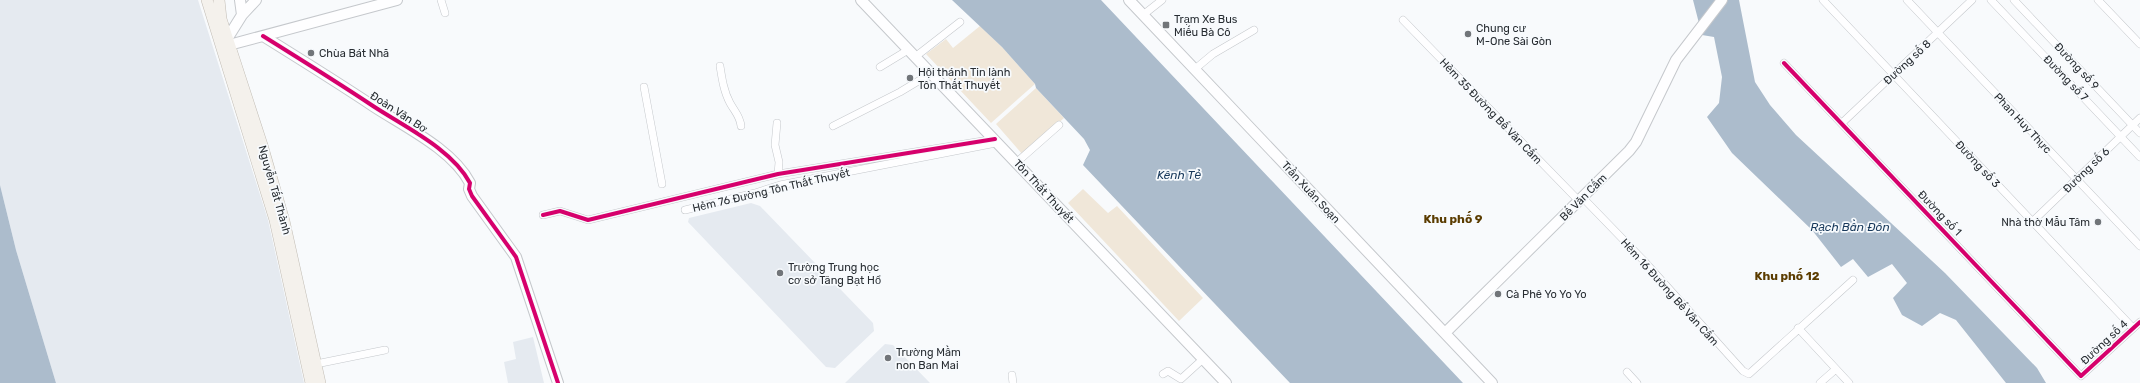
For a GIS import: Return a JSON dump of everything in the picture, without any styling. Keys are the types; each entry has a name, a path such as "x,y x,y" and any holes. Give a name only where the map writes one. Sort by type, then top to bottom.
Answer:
{"main road":[{"name":"Nguyễn Tất Thành","path":"208,0 210,12 276,220 311,383"},
{"name":"Nguyễn Tất Thành","path":"219,0 221,19 262,145 280,207 320,383"},
{"path":"240,0 242,15"},
{"path":"228,42 242,15 256,0"},
{"path":"228,42 263,36 397,0"},
{"name":"Tôn Thất Thuyết","path":"861,0 1226,383"},
{"name":"Trần Xuân Soạn","path":"1129,0 1492,383"},
{"name":"Bế Văn Cấm","path":"1445,333 1630,151 1636,142 1676,60 1691,38 1722,0"},
{"name":"Đoàn Văn Bơ","path":"263,36 328,75 420,136 463,170 470,183 469,189 472,196 516,257 558,383"}],"street":[{"path":"441,0 445,13"},
{"path":"1143,15 1162,0"},
{"name":"Đường số 3","path":"1823,0 2134,328"},
{"name":"Phan Huy Thực","path":"1907,0 2140,246"},
{"name":"Đường số 8","path":"1842,123 1972,0"},
{"name":"Đường số 7","path":"1991,0 2140,157"},
{"name":"Đường số 9","path":"2014,0 2140,132"},
{"path":"2098,0 2140,44"},
{"name":"Hẻm 35 Đường Bế Văn Cấm","path":"1403,20 1580,199"},
{"path":"880,66 911,54 960,22"},
{"path":"1194,69 1212,54 1254,30"},
{"name":"Đường số 1","path":"1784,63 2081,376"},
{"path":"720,66 723,85 730,103 740,117 741,126"},
{"path":"833,126 900,92 930,73"},
{"path":"644,87 662,184"},
{"name":"Đường số 6","path":"2032,222 2140,118"},
{"path":"777,123 775,145 779,162 778,174"},
{"path":"1017,162 1059,125"},
{"path":"543,215 560,211 588,220 778,174 997,141"},
{"name":"Hẻm 76 Đường Tôn Thất Thuyết","path":"685,210 755,193 780,185 997,141"},
{"name":"Hẻm 16 Đường Bế Văn Cấm","path":"1580,199 1645,262 1743,371 1749,374 1761,366 1798,328"},
{"path":"1849,383 1798,328 1853,280"},
{"name":"Đường số 4","path":"2081,376 2140,322"},
{"path":"316,364 386,350"},
{"path":"1163,374 1168,371 1181,379 1203,358"},
{"path":"1820,383 1836,369"},
{"path":"1627,372 1637,383"},
{"path":"1012,375 1013,383"}],"shaded area":[{"path":"0,0 198,0 268,220 304,383 56,383 16,250 0,185"},
{"path":"980,26 1003,48 1035,84 991,123 926,54 946,39 953,48"},
{"path":"1036,88 1064,118 1023,155 996,124"},
{"path":"1083,189 1108,213 1117,206 1203,298 1179,321 1068,203"},
{"name":"Trường Trung học cơ sở Tăng Bạt Hổ","path":"751,203 760,206 873,323 874,331 835,368 826,367 688,222 689,218"},
{"path":"533,337 544,383 508,383 504,362 516,359 513,342"},
{"name":"Trường Mầm non Ban Mai","path":"885,344 893,345 930,383 845,383"}],"water":[{"name":"Kênh Tẻ","path":"952,0 1101,0 1463,383 1290,383 1083,165 1090,150 1084,139 1036,88 1035,84 1002,47"},
{"name":"Rạch Bần Đôn","path":"1693,0 1739,0 1755,82 1770,105 1796,135 1945,273 2037,368 2046,383 2006,383 1956,320 1940,313 1922,326 1902,315 1893,298 1907,283 1892,264 1868,277 1853,259 1841,267 1812,230 1732,153 1707,117 1719,103 1722,77 1714,37 1702,35"},
{"path":"0,185 16,250 56,383 0,383"}],"cycle path":[{"path":"263,36 427,140 440,149 462,171 470,183 469,189 472,196 516,257 558,383"},
{"path":"1784,63 2081,376 2140,322"},
{"path":"543,215 560,211 588,220 778,174 995,139"}],"place":[{"name":"Trạm Xe Bus Miếu Bà Cô","path":"1166,25"},
{"name":"Chung cư M-One Sài Gòn","path":"1468,34"},
{"name":"Chùa Bát Nhã","path":"311,53"},
{"name":"Hội thánh Tin lành Tôn Thất Thuyết","path":"910,78"},
{"name":"Nhà thờ Mẫu Tâm","path":"2098,222"},
{"name":"Trường Trung học cơ sở Tăng Bạt Hổ","path":"780,273"},
{"name":"Cà Phê Yo Yo Yo","path":"1498,294"},
{"name":"Trường Mầm non Ban Mai","path":"888,358"}],"district":[{"name":"Khu phố 9","path":"1453,219"},
{"name":"Khu phố 12","path":"1787,276"}]}
